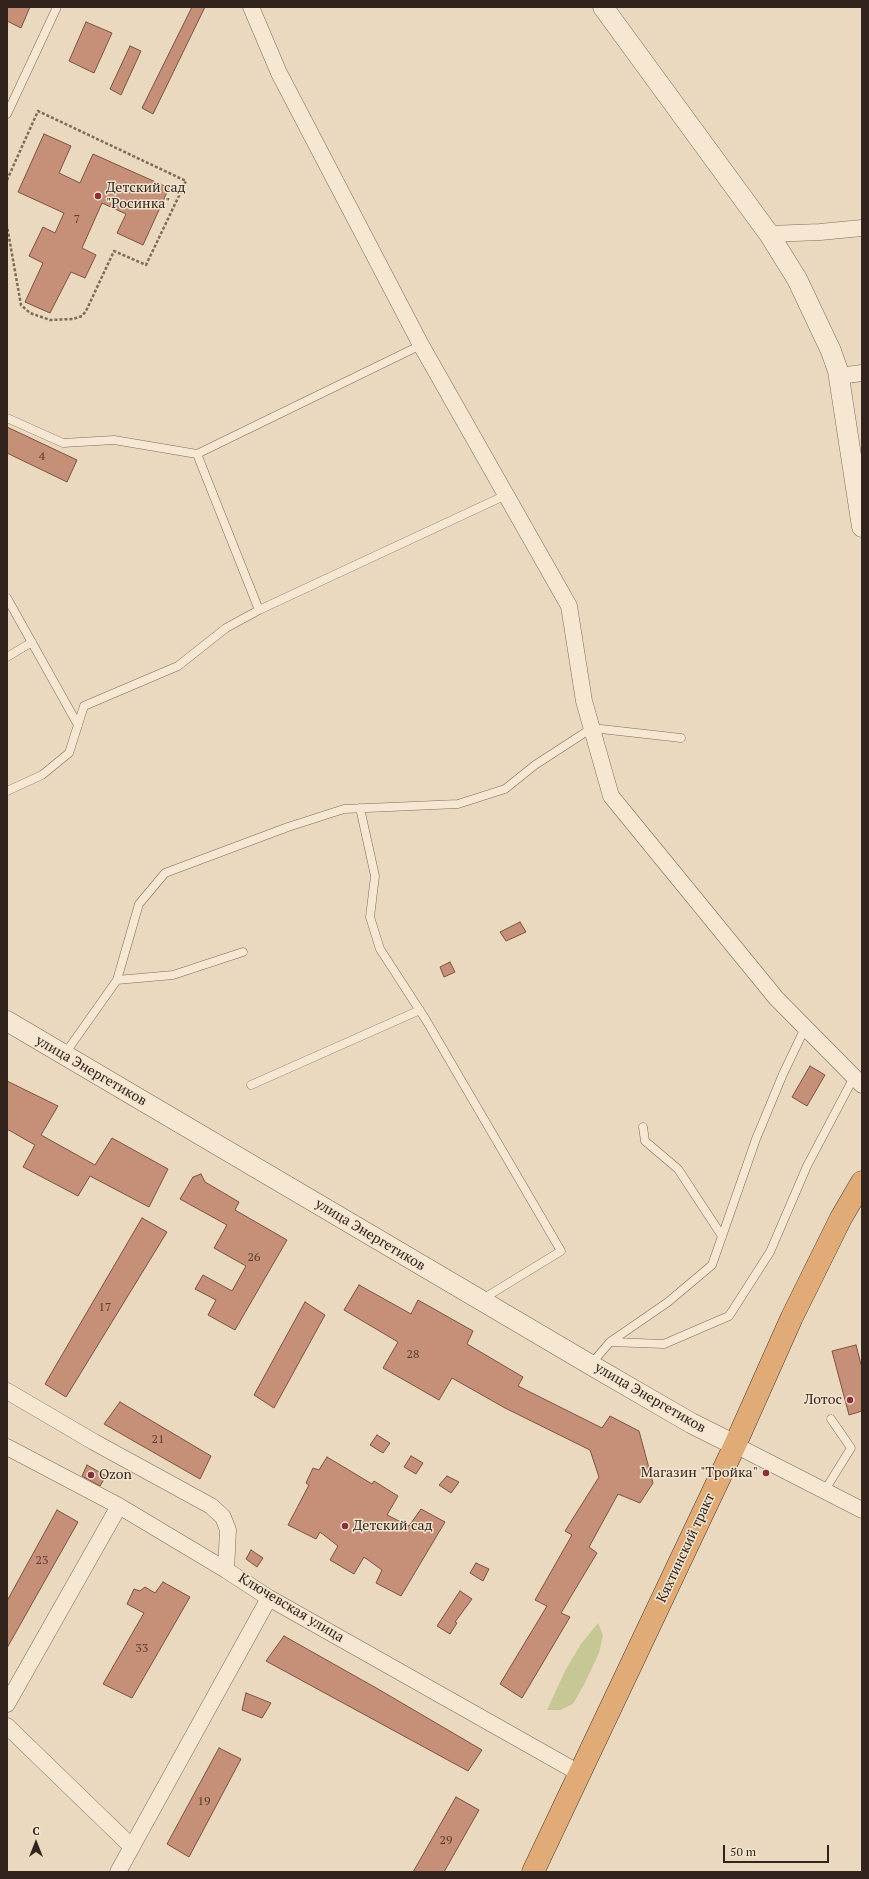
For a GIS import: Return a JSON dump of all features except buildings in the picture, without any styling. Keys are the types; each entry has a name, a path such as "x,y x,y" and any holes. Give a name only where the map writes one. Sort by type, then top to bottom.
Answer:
{"highway":[{"name":"Кяхтинский тракт","path":"533,1872 735,1445 792,1317 841,1218 860,1189"}],"street":[{"path":"251,7 279,73 421,345 569,606 584,701 611,796 776,998 858,1081"},
{"path":"603,7 608,7"},
{"path":"603,7 768,234 796,279 831,351 839,376 862,527"},
{"path":"768,234 820,232 862,228"},
{"path":"839,376 862,373"},
{"name":"улица Энергетиков","path":"7,1021 591,1365 691,1423 735,1445"},
{"name":"Ключевская улица","path":"7,1391 94,1442 211,1506 223,1517 228,1530 226,1570 269,1598 579,1774"},
{"path":"735,1445 862,1510"},
{"path":"7,1447 119,1506 226,1570"},
{"path":"7,1704 119,1506"},
{"path":"118,1872 269,1598"},
{"path":"7,1726 132,1847"}],"lane":[{"path":"7,114 57,7"},
{"path":"7,418 63,443 114,440 197,454 421,345"},
{"path":"197,454 259,610"},
{"path":"7,791 42,775 69,753 84,706 178,666 226,628 259,610 506,495"},
{"path":"7,598 78,725"},
{"path":"7,657 32,642"},
{"path":"63,1055 117,980 139,904 165,873 288,827 344,809 458,804 505,789 535,766 592,728 681,738"},
{"path":"360,808 375,876 370,917 380,949 420,1010 562,1252 480,1300"},
{"path":"117,980 173,975 243,952"},
{"path":"251,1085 420,1010"},
{"path":"591,1365 610,1342 668,1302 712,1265 756,1139 783,1074 805,1028"},
{"path":"610,1342 664,1344 729,1316 770,1252 807,1166 858,1081"},
{"path":"643,1127 645,1141 678,1168 722,1236"},
{"path":"825,1490 852,1448 831,1419"}],"path":[{"path":"7,180 38,111 186,181 146,265 114,250 86,311 82,316 73,319 50,320 30,313 21,305 7,226"}],"green space":[{"path":"598,1623 603,1635 599,1653 573,1704 560,1710 547,1710 566,1669 581,1644"}],"place":[{"name":"Детский сад \"Росинка\"","path":"98,196"},
{"name":"Лотос","path":"850,1400"},
{"name":"Магазин \"Тройка\"","path":"766,1473"},
{"name":"Ozon","path":"91,1475"},
{"name":"Детский сад","path":"345,1526"}]}
